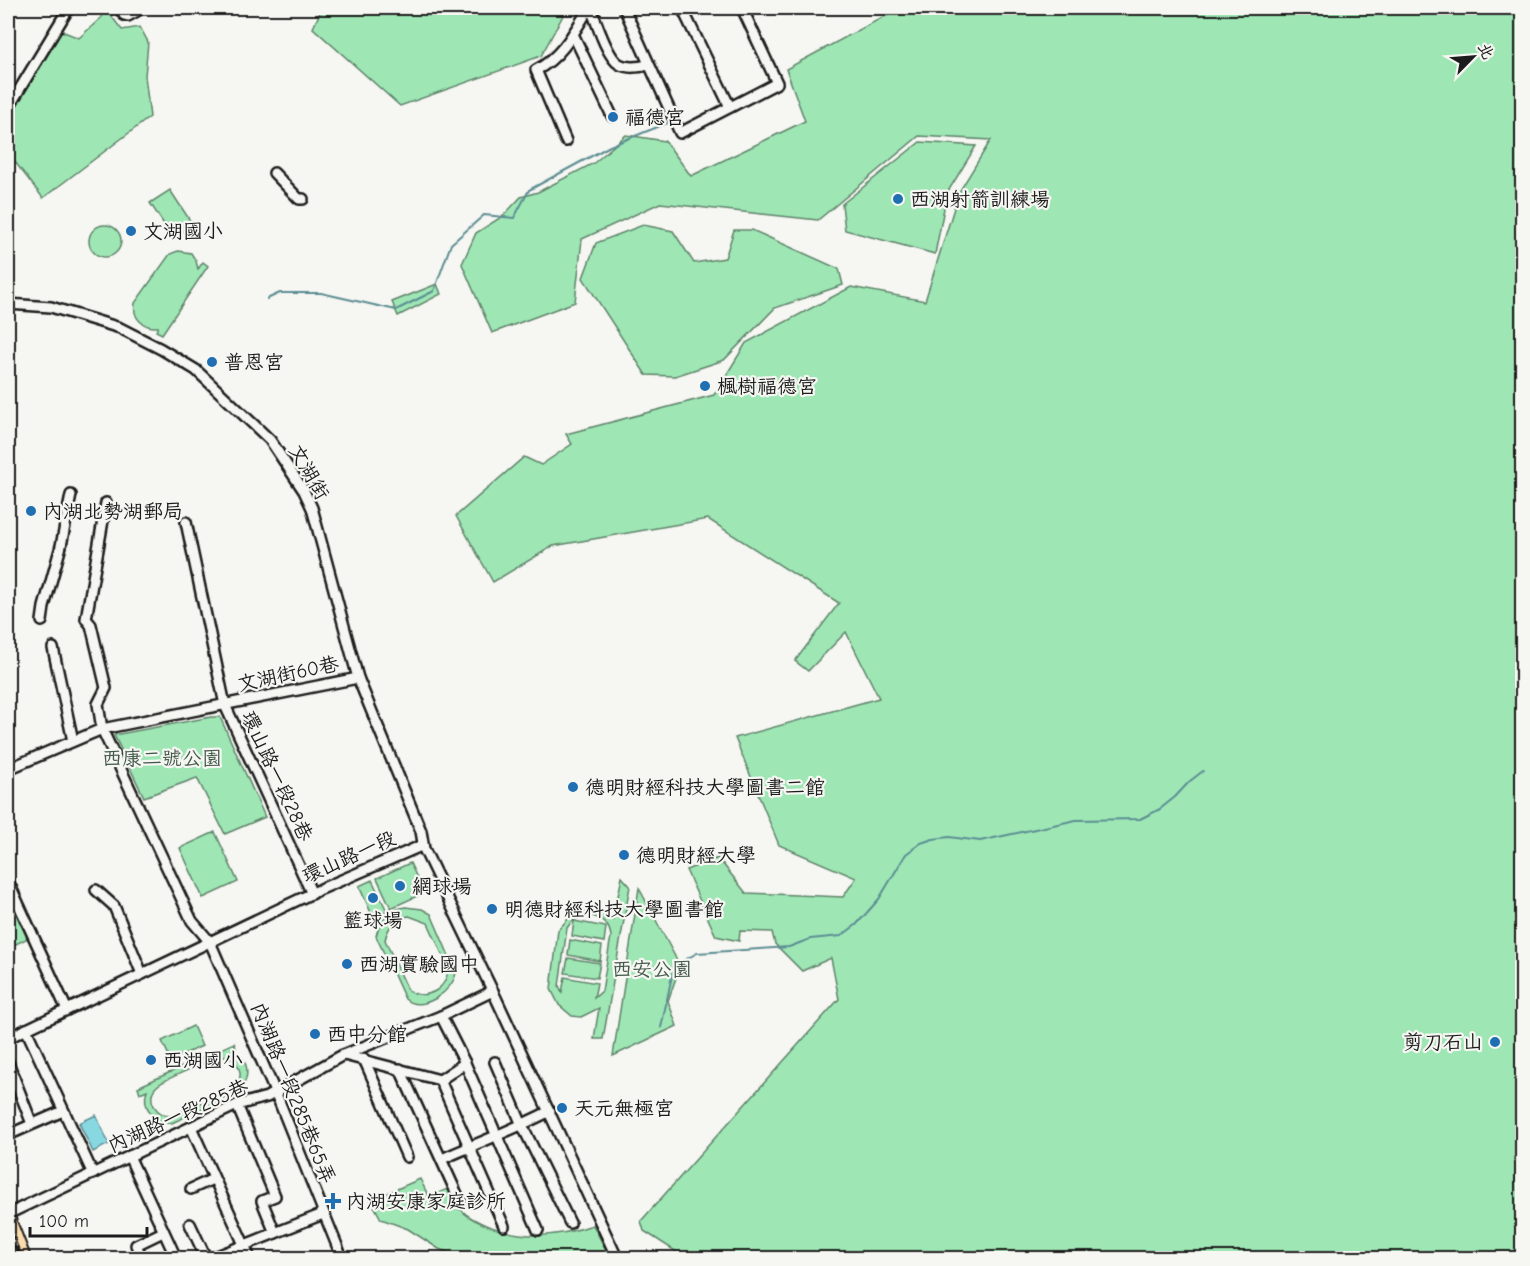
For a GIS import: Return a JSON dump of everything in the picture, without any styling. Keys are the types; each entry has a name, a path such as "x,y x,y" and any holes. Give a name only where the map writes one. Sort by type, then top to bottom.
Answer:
{"main road":[{"path":"8,1215 24,1258"},
{"path":"8,1251 11,1258"}],"street":[{"path":"10,105 68,8"},
{"path":"119,8 124,15 128,16 140,8"},
{"path":"566,141 536,70 549,64 590,8"},
{"path":"590,8 614,60 620,65 638,68 648,65"},
{"path":"624,8 680,133 777,83 742,8"},
{"path":"682,8 730,107"},
{"path":"573,34 612,116"},
{"path":"274,173 299,199 303,199"},
{"name":"文湖街","path":"8,303 51,307 120,328 161,348 196,370 270,440 304,491 312,508 358,678 421,831 423,845"},
{"path":"42,621 71,495"},
{"path":"102,729 98,704 106,688 91,625 86,619 106,503"},
{"name":"環山路一段28巷","path":"186,522 225,705 312,894"},
{"path":"53,648 73,741"},
{"name":"文湖街60巷","path":"8,769 102,729 358,678"},
{"name":"內湖路一段285巷65弄","path":"102,729 192,921 210,942 342,1258"},
{"name":"環山路一段","path":"8,1038 312,894 423,845 617,1258"},
{"path":"8,881 67,1010"},
{"path":"96,890 114,906 142,974"},
{"name":"內湖路一段285巷","path":"8,1215 191,1127 237,1106 275,1093 343,1055 441,1017 493,991"},
{"path":"441,1017 465,1064 538,1230"},
{"path":"26,1029 93,1174"},
{"path":"343,1055 440,1080 465,1064"},
{"path":"364,1059 407,1157"},
{"path":"8,1062 32,1124"},
{"path":"495,1062 522,1125 570,1223"},
{"path":"400,1069 461,1203"},
{"path":"440,1080 504,1226"},
{"path":"237,1106 275,1196 262,1201 275,1233"},
{"path":"8,1135 63,1111"},
{"path":"442,1159 549,1111"},
{"path":"191,1127 250,1258"},
{"path":"129,1156 176,1258"},
{"path":"191,1189 213,1179"},
{"path":"212,1258 323,1214"},
{"path":"190,1224 206,1258"},
{"path":"142,1258 136,1245 163,1232"}],"green space":[{"path":"101,8 113,8 112,17 122,30 140,27 148,42 145,76 150,117 43,198 8,153 8,104 59,30 79,38 102,17"},
{"path":"322,8 567,8 541,56 400,106 313,28"},
{"path":"900,8 1522,8 1522,1258 686,1258 644,1231 641,1221 839,999 831,958 802,971 775,944 772,932 740,931 739,941 716,936 686,870 718,858 746,893 843,897 856,878 779,845 735,738 879,698 846,632 808,671 795,661 839,603 708,519 553,546 493,582 456,516 524,457 541,465 572,444 566,434 714,395 746,343 851,287 925,301 959,192 991,140 919,136 818,220 660,203 582,239 575,302 492,333 462,264 476,233 503,216 521,197 538,192 594,163 626,135 665,141 691,176 805,121 786,69"},
{"name":"西湖射箭訓練場","path":"920,142 976,146 947,193 935,254 845,230 842,204"},
{"path":"170,190 193,225 173,238 150,203"},
{"path":"105,225 116,230 121,241 116,252 105,257 94,252 89,241 94,230"},
{"path":"643,225 673,231 694,263 725,258 734,230 752,230 839,269 843,285 775,308 724,360 675,376 646,375 583,278 596,243"},
{"path":"178,251 191,253 198,269 203,262 208,266 162,334 156,331 158,327 148,326 140,321 135,313 135,303 170,254"},
{"path":"437,284 441,294 398,316 392,302"},
{"name":"西康二號公園","path":"220,717 265,817 225,834 197,778 144,797 114,735"},
{"path":"215,832 238,882 203,898 180,848"},
{"name":"網球場","path":"410,863 424,893 391,908 377,878"},
{"path":"622,877 630,886 603,1039 594,1039 599,1008 581,1017 572,1016 559,1005 551,989 558,930 578,908 593,907 613,920","holes":["592,916 607,925 611,936 602,991 594,998 597,983 565,977 562,992 559,986 567,928 578,918"]},
{"name":"籃球場","path":"372,880 387,911 373,917 359,886"},
{"path":"8,888 30,937 8,948"},
{"name":"西安公園","path":"639,888 680,966 668,1001 677,1026 613,1056"},
{"path":"405,907 422,909 431,914 456,972 454,979 443,993 428,1002 419,1004 405,999 376,936 386,917","holes":["409,916 428,923 448,967 447,975 440,987 429,994 422,995 408,990 385,940 393,924 404,917"]},
{"path":"574,921 606,927 604,942 572,936"},
{"path":"570,940 602,946 600,961 568,955"},
{"path":"568,958 600,963 597,978 565,973"},
{"path":"193,1026 202,1046 171,1060 162,1041"},
{"path":"234,1043 236,1048 230,1052 242,1059 247,1069 245,1081 238,1092 172,1123 160,1120 150,1113 146,1102 147,1090 140,1093 138,1087","holes":["218,1057 233,1059 240,1074 233,1088 172,1116 162,1113 154,1106 153,1091 161,1083"]},
{"path":"420,1179 429,1197 450,1188 463,1212 481,1223 502,1230 541,1235 567,1232 593,1225 610,1258 463,1258 439,1249 408,1229 381,1219 371,1200"}],"water":[{"path":"96,1115 109,1144 93,1152 79,1123"}],"waterway":[{"path":"267,299 280,293 321,293 396,310 434,291 451,244 484,215 514,218 529,190 610,146 670,122"},
{"path":"661,1028 674,966 697,953 789,947 810,939 841,936 856,925 879,899 906,854 921,843 949,837 980,841 1076,820 1140,819 1160,809 1203,771"}],"railway":[{"path":"8,1227 21,1258"}],"place":[{"name":"福德宮","path":"613,117"},
{"name":"西湖射箭訓練場","path":"898,199"},
{"name":"文湖國小","path":"131,231"},
{"name":"普恩宮","path":"212,362"},
{"name":"楓樹福德宮","path":"705,386"},
{"name":"內湖北勢湖郵局","path":"31,511"},
{"name":"德明財經科技大學圖書二館","path":"573,787"},
{"name":"德明財經大學","path":"624,855"},
{"name":"網球場","path":"400,886"},
{"name":"籃球場","path":"373,898"},
{"name":"明德財經科技大學圖書館","path":"492,909"},
{"name":"西湖實驗國中","path":"347,964"},
{"name":"西中分館","path":"315,1034"},
{"name":"剪刀石山","path":"1495,1042"},
{"name":"西湖國小","path":"151,1060"},
{"name":"天元無極宮","path":"562,1108"},
{"name":"內湖安康家庭診所","path":"333,1201"}]}
